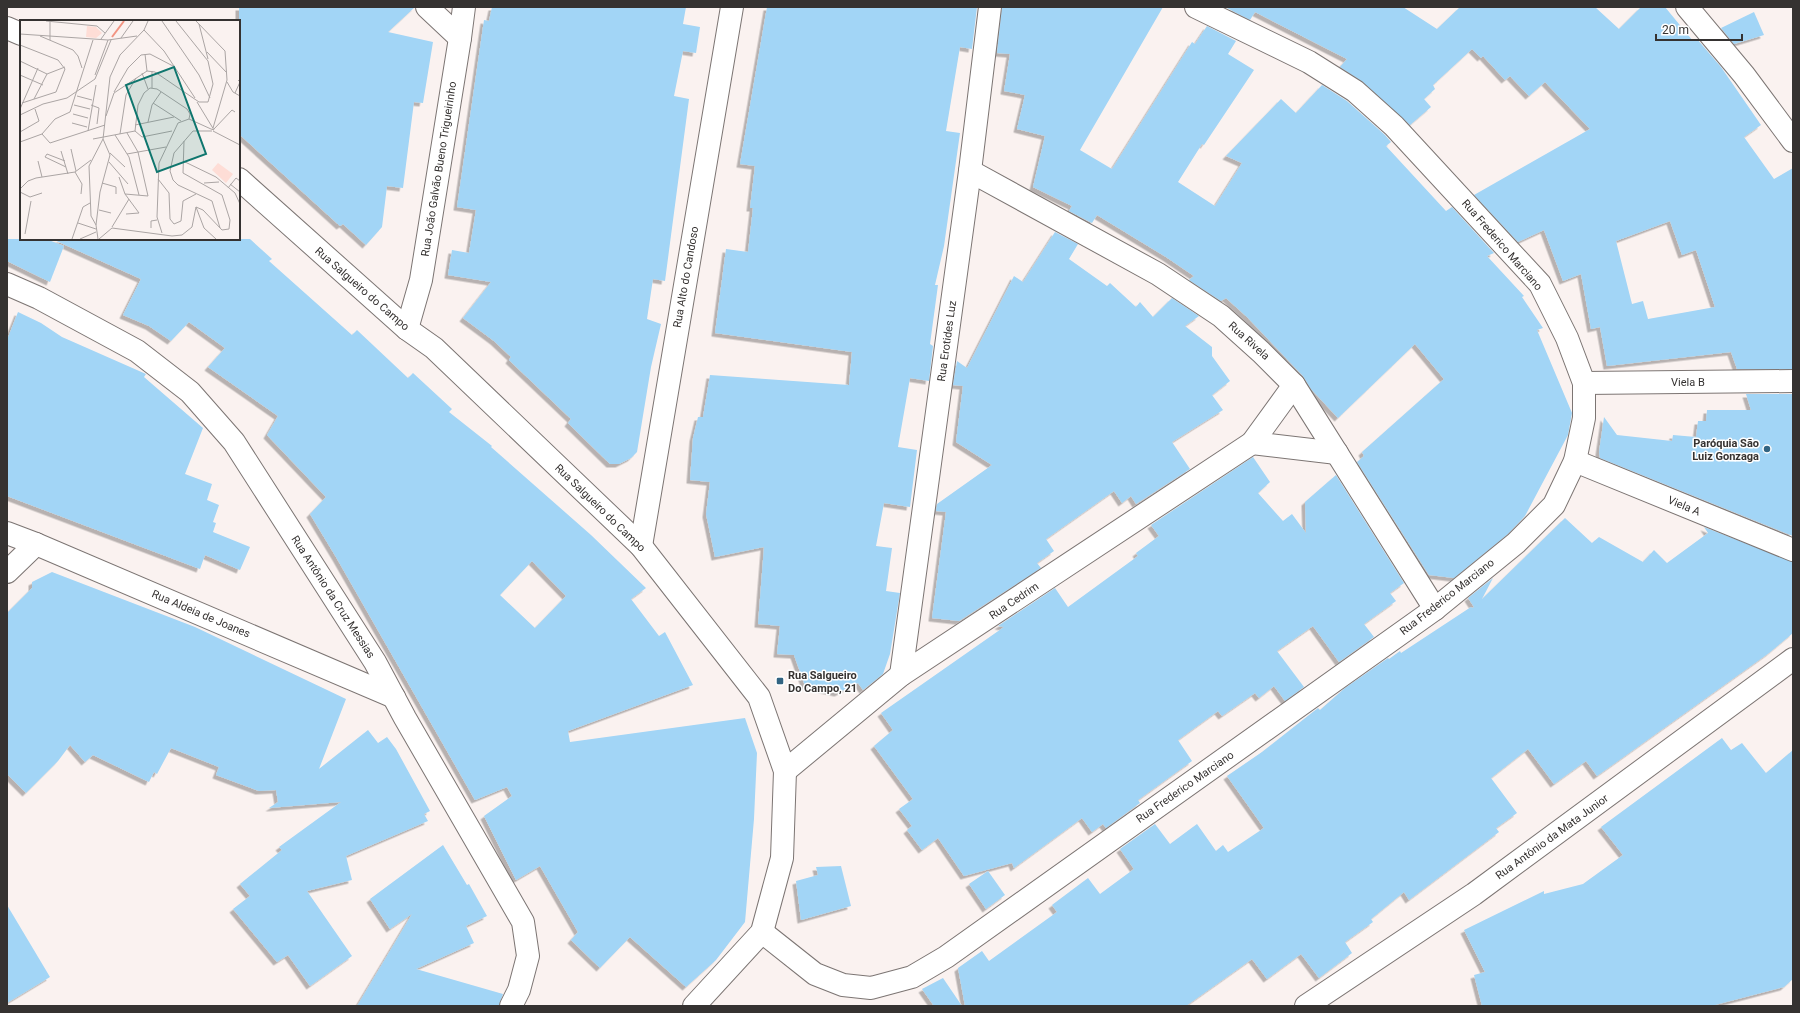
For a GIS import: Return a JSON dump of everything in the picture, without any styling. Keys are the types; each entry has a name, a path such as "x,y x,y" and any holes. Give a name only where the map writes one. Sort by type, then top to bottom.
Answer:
{"street":[{"path":"427,7 460,38"},
{"name":"Rua João Galvão Bueno Trigueirinho","path":"407,329 421,280 464,7"},
{"name":"Rua Alto do Candoso","path":"641,546 732,7"},
{"name":"Rua Erotides Luz","path":"901,675 970,171 990,7"},
{"name":"Rua Frederico Marciano","path":"762,932 815,974 843,985 871,988 912,977 946,957 1435,609 1516,543 1554,505 1575,461 1584,418 1584,383 1567,338 1540,284 1394,126 1355,90 1309,62 1196,7"},
{"path":"1687,7 1744,75 1793,141"},
{"path":"7,28 20,34"},
{"name":"Rua Rivela","path":"970,171 1158,274 1221,316 1261,352 1294,385 1435,609"},
{"name":"Rua Salgueiro do Campo","path":"240,180 407,329 434,348 641,546 758,697 785,771 782,858 762,932"},
{"name":"Rua Antônio da Cruz Messias","path":"7,284 39,298 137,351 190,392 234,442 375,662 523,922 528,956 519,990 511,1006"},
{"name":"Viela B","path":"1584,383 1793,381"},
{"name":"Rua Cedrim","path":"785,771 901,675 1252,443 1294,385"},
{"path":"1252,443 1336,453"},
{"name":"Viela A","path":"1575,461 1793,550"},
{"name":"Rua Aldeia de Joanes","path":"7,533 394,697"},
{"path":"7,572 36,544"},
{"name":"Rua Antônio da Mata Junior","path":"1306,1006 1474,894 1793,659"},
{"path":"694,1006 762,932"}],"building":[{"path":"239,7 415,7 388,32 433,42 423,103 414,102 403,188 387,186 382,227 366,245 343,224 340,226 240,135"},
{"path":"492,7 686,7 683,24 700,27 696,53 683,51 674,96 689,99 665,281 653,279 647,319 661,324 651,367 637,452 631,458 619,464 610,464 568,423 571,419 509,360 511,357 494,341 463,318 491,282 448,275 452,250 469,253 476,210 457,207 484,20 489,21"},
{"path":"767,7 977,7 972,49 960,47 946,131 960,133 944,246 935,285 938,285 930,344 933,346 929,381 910,378 898,447 917,450 910,507 884,503 876,546 892,548 886,591 900,593 890,654 883,674 863,690 858,683 838,693 805,686 794,655 777,654 780,626 758,624 764,547 715,557 706,514 710,482 690,480 693,438 698,417 703,417 710,375 849,385 852,352 715,333 726,249 748,252 753,208 750,208 755,166 740,164"},
{"path":"1002,7 1163,7 1080,150 1112,169 1192,42 1195,44 1207,26 1236,41 1228,54 1254,70 1204,145 1202,144 1178,182 1215,206 1242,163 1226,156 1281,99 1296,113 1322,85 1347,101 1385,135 1391,142 1386,146 1446,211 1452,207 1494,253 1487,256 1524,296 1522,297 1543,328 1537,330 1572,413 1568,435 1525,516 1508,534 1454,578 1429,575 1357,462 1364,456 1362,452 1444,379 1415,344 1338,418 1311,389 1303,376 1247,317 1226,298 1221,301 1189,280 1194,276 1097,215 1092,223 1069,211 1072,206 1033,187 1045,136 1017,129 1025,95 1004,91 1010,54 997,53"},
{"path":"1225,7 1403,7 1437,29 1460,7 1595,7 1619,29 1641,7 1665,7 1693,41 1697,39 1721,67 1761,125 1744,137 1774,179 1793,168 1793,369 1737,369 1731,352 1607,366 1600,327 1591,329 1581,274 1563,281 1544,230 1518,242 1474,195 1590,129 1545,82 1529,96 1510,76 1505,80 1483,56 1481,58 1472,49 1433,85 1435,89 1424,99 1431,107 1410,125 1363,82 1340,67 1347,59 1255,12 1250,20","holes":["1670,221 1682,255 1696,250 1715,307 1648,319 1643,301 1632,304 1616,241"]},
{"path":"1754,12 1764,35 1734,44 1721,28"},
{"path":"1055,232 1078,244 1069,259 1107,286 1110,283 1136,307 1140,302 1153,317 1172,298 1199,316 1185,326 1212,347 1212,356 1230,381 1212,395 1223,410 1172,442 1190,469 1136,504 1131,496 1122,503 1114,491 1046,539 1054,551 1037,563 1041,568 959,621 932,618 946,512 936,511 937,504 992,465 956,442 963,386 953,385 957,361 967,368 1014,276 1023,282"},
{"path":"7,239 49,240 64,246 50,282 7,261"},
{"path":"250,239 272,259 269,261 352,335 357,330 408,378 413,373 452,409 449,412 492,446 491,447 591,535 646,588 631,599 659,636 665,632 693,685 568,731 570,742 745,718 757,753 754,819 745,922 716,960 686,987 630,937 600,968 571,940 578,932 540,866 516,880 484,816 512,796 507,787 475,800 310,514 326,497 267,435 278,416 208,367 225,348 189,322 171,341 149,326 123,315 141,279 54,240","holes":["532,561 566,596 535,628 500,595"]},
{"path":"18,312 41,323 62,337 146,374 144,377 203,428 185,474 212,484 207,500 219,505 213,522 216,523 213,532 250,547 240,570 205,555 200,569 7,496 7,340"},
{"path":"1746,394 1793,394 1793,536 1600,458 1599,452 1604,417 1617,435 1672,441 1673,435 1696,437 1698,421 1706,421 1707,410 1751,410"},
{"path":"1253,457 1270,482 1258,493 1283,521 1292,514 1306,533 1305,502 1336,475 1404,583 1390,593 1396,601 1364,624 1374,637 1339,662 1313,626 1277,651 1304,687 1285,701 1274,686 1259,698 1255,693 1222,716 1218,711 1178,740 1192,761 1138,800 1140,803 1106,828 1103,824 1092,832 1082,818 1014,868 1012,863 964,876 938,838 922,850 907,830 912,826 899,809 913,799 874,746 893,730 881,713 1004,627 998,626 1055,588 1068,607 1138,556 1136,553 1159,536 1151,525"},
{"path":"1565,518 1592,543 1599,537 1643,562 1654,550 1667,563 1708,533 1704,527 1793,562 1793,633 1769,653 1597,776 1586,761 1554,784 1528,749 1491,778 1517,813 1496,828 1499,832 1409,900 1404,892 1371,919 1373,922 1345,942 1352,953 1319,978 1301,954 1267,979 1252,959 1186,1006 965,1006 958,968 982,951 989,961 1057,912 1052,905 1088,878 1100,894 1134,869 1120,849 1155,824 1170,844 1197,824 1216,851 1223,845 1228,852 1264,828 1227,776 1262,752 1318,708 1320,710 1345,688 1388,658 1389,659 1400,651 1401,653 1471,607 1474,607 1468,598 1493,578 1482,599"},
{"path":"52,572 195,627 346,699 319,769 368,730 378,743 387,737 396,749 430,811 424,814 428,821 346,856 352,880 307,891 352,956 310,986 288,955 277,962 233,909 250,896 240,884 282,850 279,847 341,802 269,808 278,802 276,790 259,791 216,775 219,767 171,748 157,774 154,772 149,782 93,755 85,762 70,745 58,761 26,793 7,774 7,613 32,588 32,582"},
{"path":"1722,738 1731,750 1742,743 1766,773 1793,750 1793,979 1784,987 1711,1006 1482,1006 1474,975 1485,972 1464,930 1544,891 1544,894 1583,884 1623,855 1601,827"},
{"path":"443,845 467,885 469,884 487,916 466,926 474,943 416,969 503,994 499,1006 357,1006 412,914 390,929 370,899"},
{"path":"841,866 851,906 801,920 796,881 818,875 816,867"},
{"path":"988,871 1005,895 986,909 969,884"},
{"path":"7,905 50,977 7,1003"},
{"path":"943,978 962,1006 934,1006 922,989"}],"place":[{"name":"Paróquia São Luiz Gonzaga","path":"1767,449"},
{"name":"Rua Salgueiro Do Campo, 21","path":"780,681"}]}
